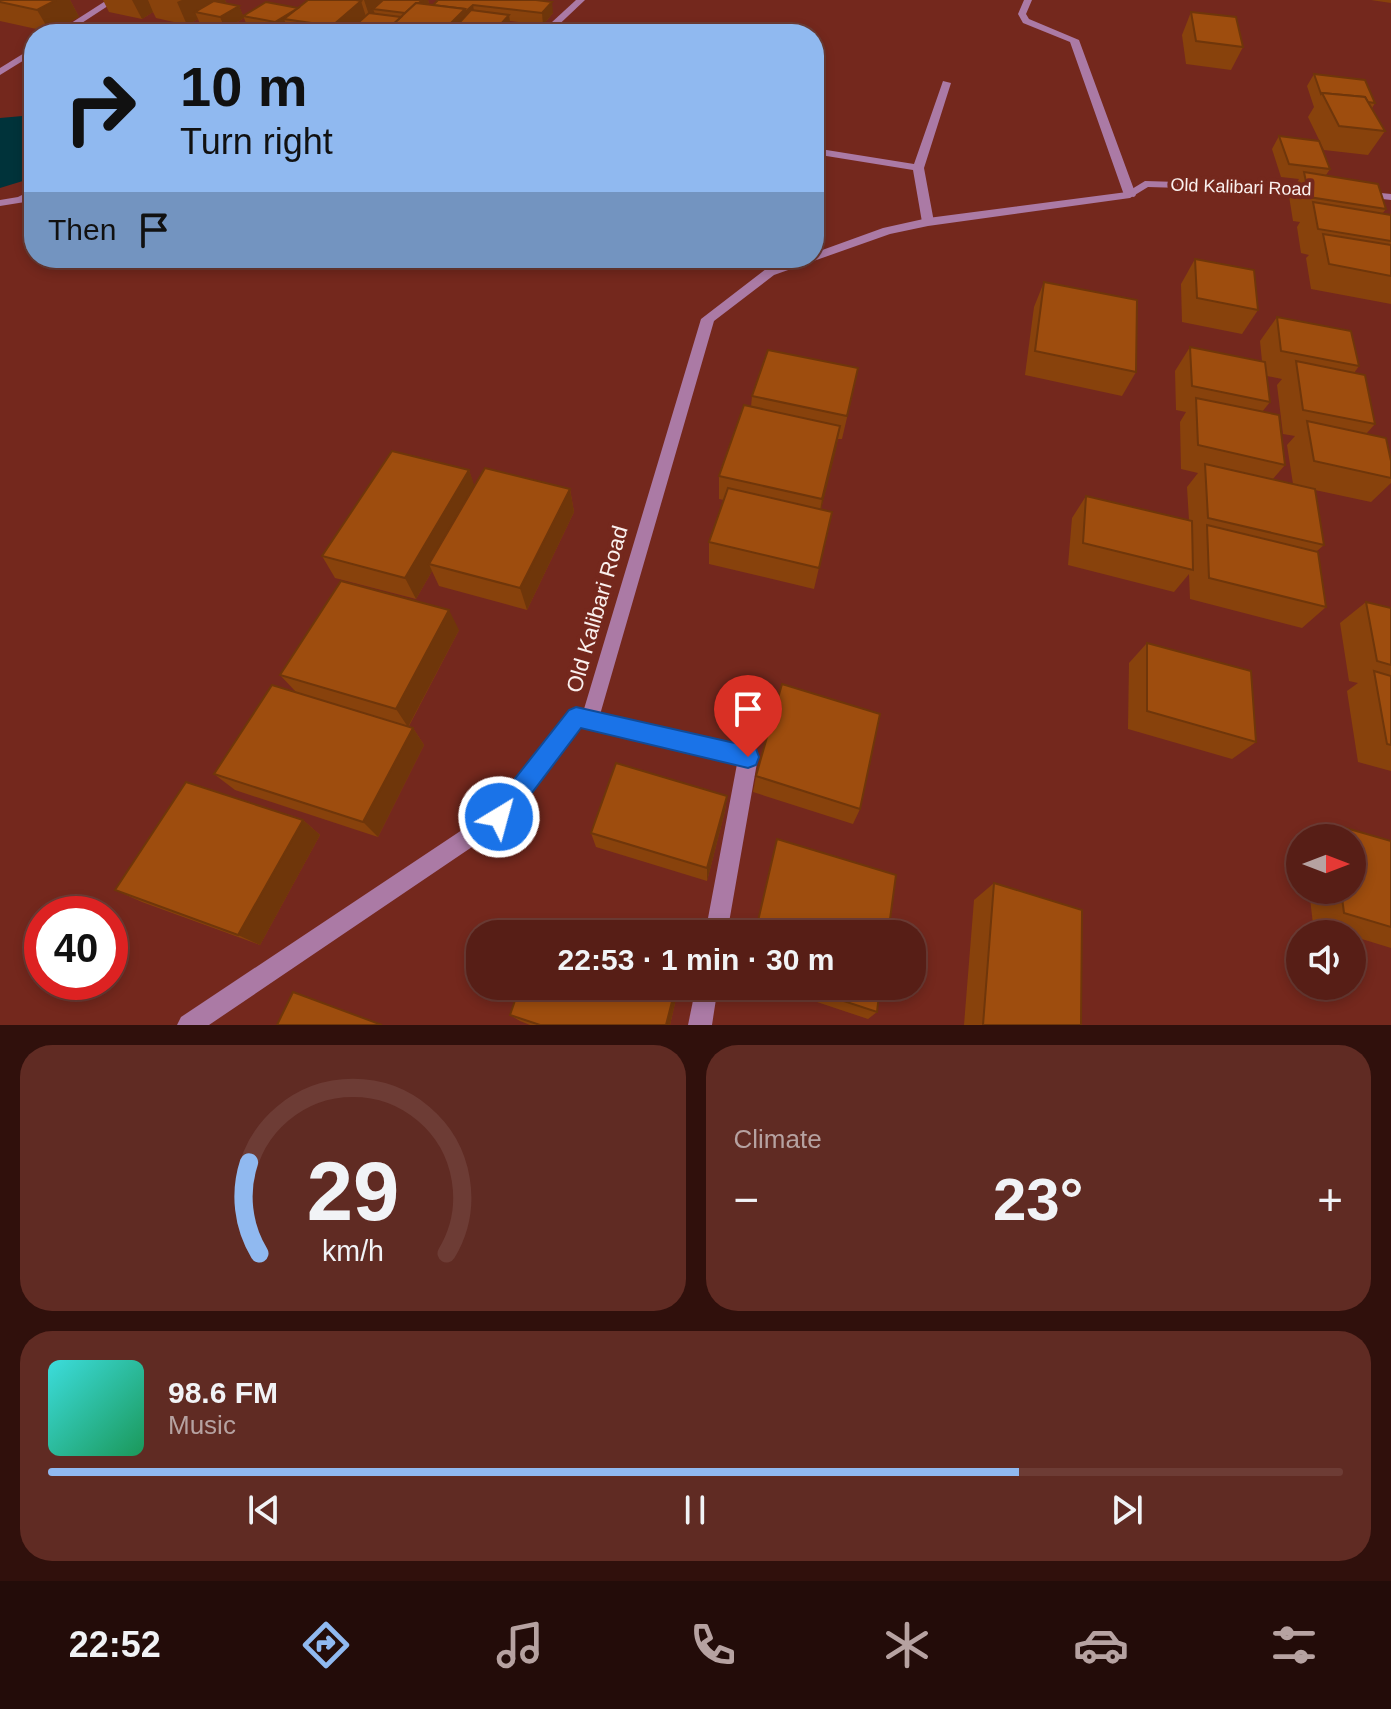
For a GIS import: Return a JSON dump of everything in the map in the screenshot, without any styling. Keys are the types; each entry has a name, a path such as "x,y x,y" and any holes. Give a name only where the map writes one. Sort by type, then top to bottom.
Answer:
{"street":[{"path":"75,24 113,0"},
{"path":"555,24 581,0"},
{"path":"1028,0 1022,14 1026,21 1074,40 1130,195"},
{"path":"0,72 24,56"},
{"path":"928,222 918,168 946,83"},
{"path":"824,153 918,168"},
{"name":"Old Kalibari Road","path":"824,253 887,231 928,222 1130,195 1145,184 1330,191"},
{"path":"1345,192 1391,197"},
{"path":"0,203 24,198"},
{"name":"Old Kalibari Road","path":"189,1025 499,817 576,717 590,719 708,319 770,272 781,268"},
{"path":"576,717 748,757 719,920"},
{"path":"700,1025 704,1000"}],"water":[{"path":"24,116 24,181 0,188 0,118"}],"building":[{"path":"0,0 56,0 37,10"},
{"path":"308,0 361,1 334,24 284,19"},
{"path":"383,0 422,0 405,13 373,9"},
{"path":"438,0 552,2 542,13 473,5 465,12 465,9 433,5"},
{"path":"214,1 239,6 220,17 195,12"},
{"path":"266,2 298,8 275,22 243,16"},
{"path":"416,3 465,9 450,24 393,24"},
{"path":"471,10 509,15 501,24 458,24"},
{"path":"1191,12 1236,17 1243,47 1196,41"},
{"path":"369,13 401,17 393,24 357,24"},
{"path":"1314,74 1365,80 1375,103 1368,102 1365,97 1321,94"},
{"path":"1322,93 1365,97 1385,131 1339,126"},
{"path":"1279,136 1319,141 1330,169 1289,164"},
{"path":"1304,172 1378,184 1386,209 1309,197"},
{"path":"1313,202 1391,215 1391,241 1318,229"},
{"path":"1323,234 1391,245 1391,276 1329,264"},
{"path":"1195,259 1254,270 1258,310 1197,298"},
{"path":"1044,282 1137,300 1136,372 1035,351"},
{"path":"1277,317 1351,331 1359,366 1281,351"},
{"path":"1190,347 1265,362 1270,402 1192,386"},
{"path":"768,350 858,368 847,416 752,396"},
{"path":"1296,361 1365,375 1375,424 1303,410"},
{"path":"1196,398 1279,415 1285,465 1198,445"},
{"path":"744,405 840,426 822,499 719,476"},
{"path":"1307,421 1386,438 1391,478 1314,461"},
{"path":"392,451 469,470 405,578 322,556"},
{"path":"1205,464 1315,489 1324,545 1208,518"},
{"path":"485,468 570,489 520,588 429,564"},
{"path":"728,488 832,512 819,568 709,542"},
{"path":"1086,496 1192,521 1193,570 1083,543"},
{"path":"1207,525 1318,552 1326,607 1209,578"},
{"path":"341,581 449,610 396,709 280,675"},
{"path":"1366,602 1391,608 1391,665 1377,661"},
{"path":"1147,643 1251,671 1256,742 1147,711"},
{"path":"1374,671 1391,676 1391,745 1387,744"},
{"path":"782,684 880,714 860,809 756,776"},
{"path":"272,685 413,728 363,822 214,774"},
{"path":"616,763 727,796 707,868 591,833"},
{"path":"186,782 303,820 238,935 115,890"},
{"path":"1366,834 1391,841 1391,927 1344,913 1343,904 1366,904"},
{"path":"777,839 896,875 890,920 758,920"},
{"path":"994,883 1082,910 1081,1025 983,1025"},
{"path":"293,992 382,1025 277,1025"},
{"path":"515,1000 672,1000 666,1025 540,1025 510,1015"},
{"path":"841,1000 878,1000 877,1012"}],"route":[{"path":"499,817 576,717 748,757"}]}
